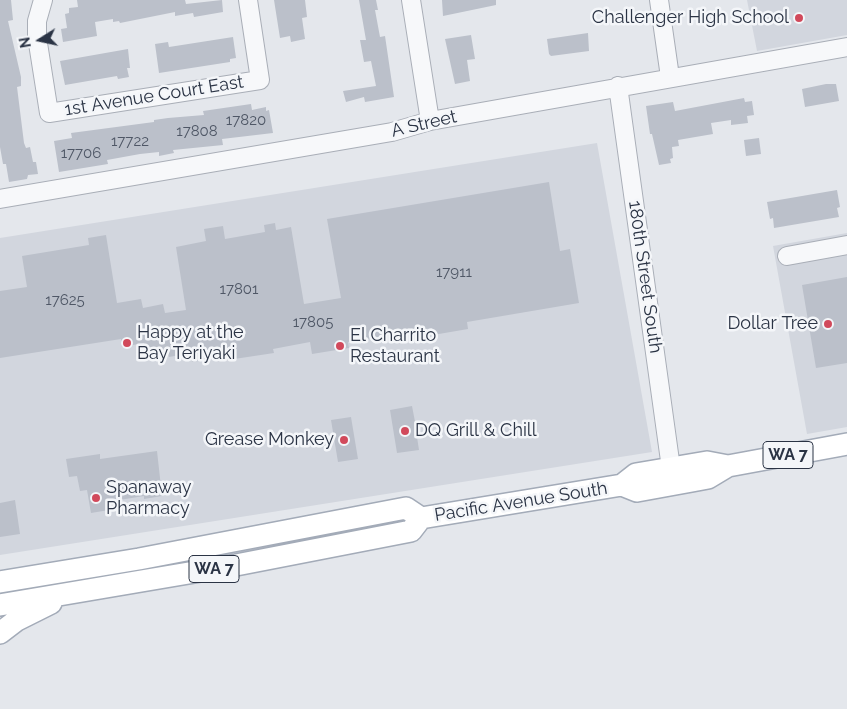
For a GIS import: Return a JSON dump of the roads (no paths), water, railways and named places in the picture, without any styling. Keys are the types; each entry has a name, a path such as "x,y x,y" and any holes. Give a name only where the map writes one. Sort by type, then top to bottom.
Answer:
{"main road":[{"name":"Pacific Avenue South","path":"622,485 637,491 692,481 708,478 728,466 847,444"},
{"name":"Pacific Avenue South","path":"0,582 148,558 406,508 421,518 622,485 636,474 707,462 728,466"},
{"name":"Pacific Avenue South","path":"0,605 236,565 412,531 421,518"},
{"path":"0,633 16,620 73,592"}],"street":[{"name":"1st Avenue Court East","path":"43,0 37,21 37,37 49,113 260,80 248,0"},
{"path":"411,0 430,121"},
{"path":"659,0 670,77"},
{"name":"A Street","path":"0,199 392,132 430,121 618,86 847,47"},
{"name":"180th Street South","path":"618,86 672,468"},
{"path":"787,256 847,245"}],"place":[{"name":"Challenger High School","path":"799,18"},
{"name":"Dollar Tree","path":"828,324"},
{"name":"Happy at the Bay Teriyaki","path":"127,343"},
{"name":"El Charrito Restaurant","path":"340,346"},
{"name":"DQ Grill & Chill","path":"405,431"},
{"name":"Grease Monkey","path":"344,440"},
{"name":"Spanaway Pharmacy","path":"96,498"}]}
